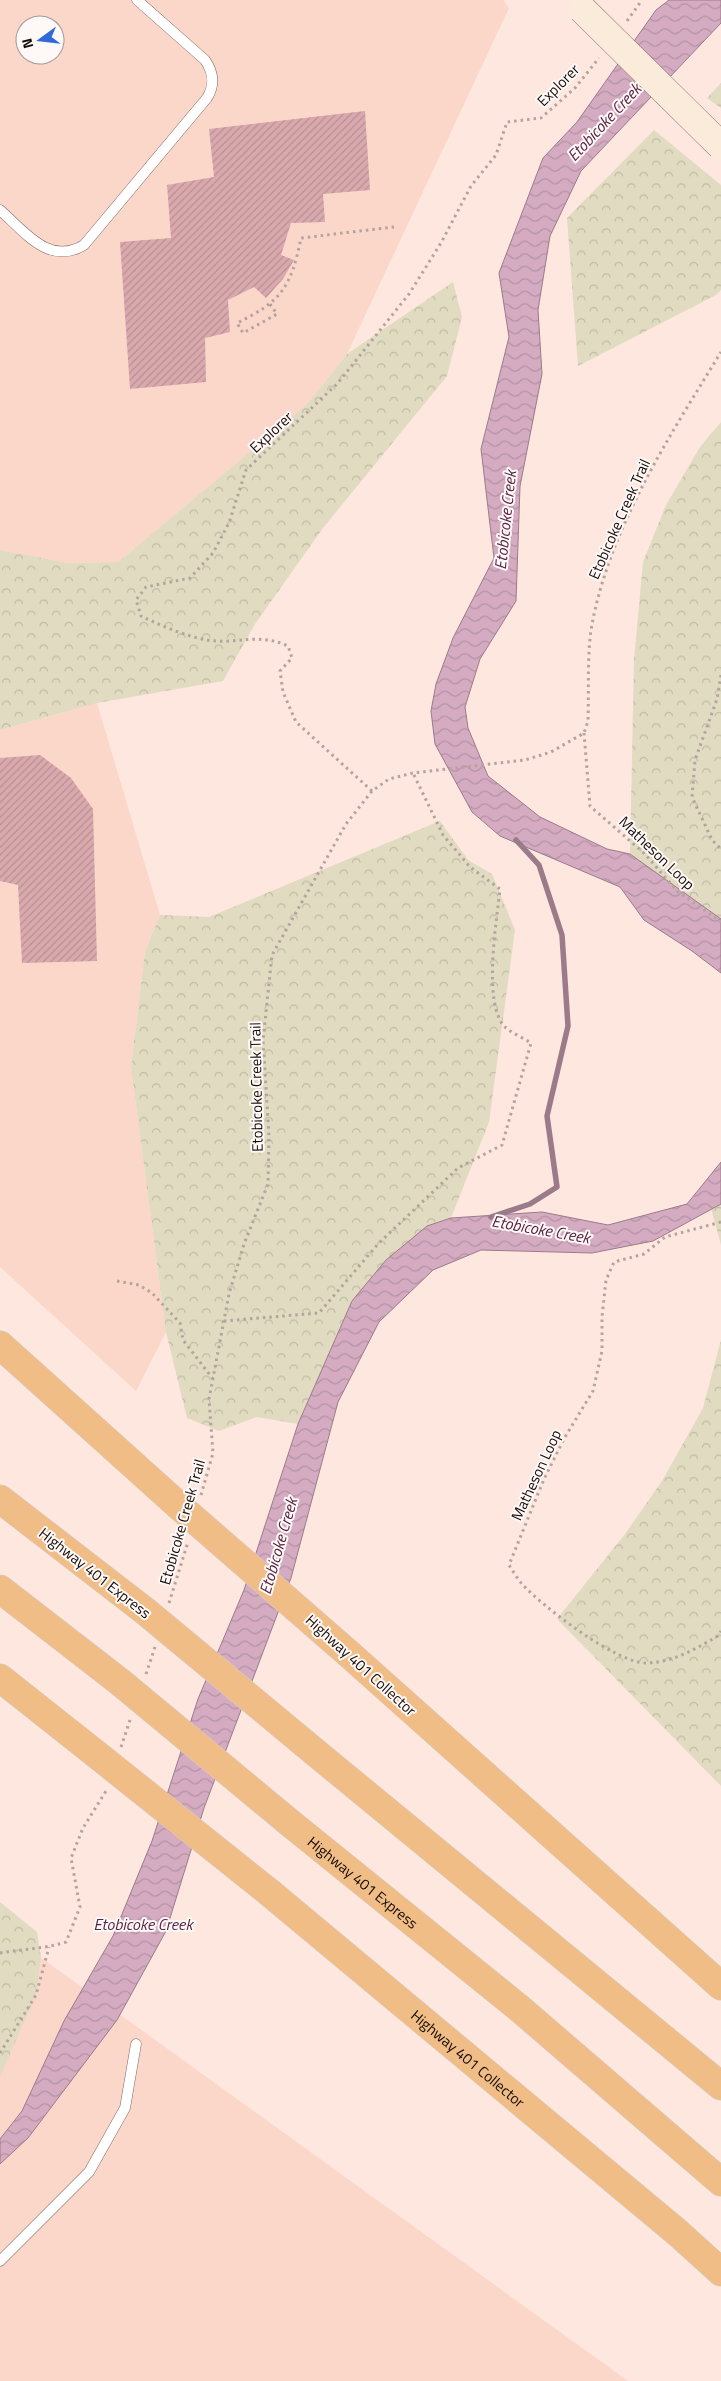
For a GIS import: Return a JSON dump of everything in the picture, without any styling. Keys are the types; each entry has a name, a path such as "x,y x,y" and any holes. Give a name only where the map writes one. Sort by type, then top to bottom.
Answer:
{"highway":[{"name":"Highway 401 Collector","path":"0,1346 189,1502 349,1654 721,1986"},
{"name":"Highway 401 Express","path":"0,1499 156,1610 316,1752 721,2086"},
{"name":"Highway 401 Express","path":"0,1588 132,1679 290,1823 519,2008 721,2182"},
{"name":"Highway 401 Collector","path":"0,1678 108,1752 270,1894 678,2233 721,2272"}],"street":[{"path":"582,9 721,146"}],"lane":[{"path":"0,210 44,248 59,252 74,250 84,245 207,98 213,83 210,67 206,60 137,0"},
{"path":"0,2261 89,2172 125,2108 136,2044"}],"path":[{"path":"624,25 642,0"},
{"name":"Explorer","path":"372,791 296,722 283,692 280,671 292,658 288,646 272,639 208,640 163,627 141,616 136,600 146,587 190,578 213,553 229,523 246,470 337,384 409,294 441,243 470,186 496,155 507,122 541,118 575,88 600,57"},
{"path":"270,304 277,314 243,333 237,323 270,304 284,288 295,266 301,238 394,227"},
{"name":"Etobicoke Creek Trail","path":"189,1502 213,1453 209,1399 229,1294 244,1244 268,1184 269,1136 263,1040 272,955 346,824 372,791 389,779 413,773 524,760 551,752 584,733 588,721 591,632 602,583 639,494 671,433 721,352"},
{"path":"721,675 717,699 695,760 692,797 712,840 721,850"},
{"name":"Matheson Loop","path":"584,733 590,806 645,854 678,892 721,922"},
{"path":"224,1321 319,1313 378,1244 458,1168 502,1145 531,1043 504,1026 494,1002 492,958 500,889 470,867 443,835 413,773"},
{"name":"Matheson Loop","path":"721,1222 665,1237 644,1254 614,1262 606,1280 602,1317 602,1351 593,1391 565,1437 544,1479 509,1565 522,1584 566,1623 610,1651 645,1663 679,1658 718,1636 721,1631"},
{"path":"117,1281 139,1285 152,1293 180,1323 182,1340 213,1379"},
{"name":"Etobicoke Creek Trail","path":"156,1610 190,1535"},
{"path":"132,1679 158,1638"},
{"path":"108,1752 133,1713"},
{"path":"0,1953 24,1948 49,1947 66,1942 80,1907 72,1858 83,1828 104,1798 108,1788"},
{"path":"0,2053 36,1995 49,1947"}],"shaded area":[{"path":"0,0 503,0 509,8 347,354 307,404 118,562 69,563 0,550"},
{"path":"97,703 160,915 145,951 131,1067 166,1332 136,1391 0,1267 0,730"},
{"path":"0,1928 628,2381 0,2381"}],"green space":[{"path":"721,83 721,108 707,98"},
{"path":"654,130 721,185 721,290 716,295 578,366 567,218"},
{"path":"453,282 462,317 447,376 323,528 255,624 223,681 97,703 0,730 0,550 69,563 118,562 307,404 347,354"},
{"path":"721,422 721,919 630,854 634,660 643,562 666,505 700,447"},
{"path":"440,821 468,860 492,874 515,930 489,1122 451,1218 426,1226 352,1301 298,1424 257,1417 219,1431 187,1418 166,1332 131,1067 145,951 160,915 209,917"},
{"path":"707,1194 721,1200 721,1245"},
{"path":"721,1340 721,1786 557,1619 625,1534 662,1481 703,1408"},
{"path":"0,1902 37,1932 41,1957 36,1995 0,2077"}],"water":[{"name":"Etobicoke Creek","path":"669,0 721,0 721,23 581,171 550,236 538,310 542,374 520,486 516,601 480,659 465,707 468,728 488,776 540,817 607,849 630,854 721,919 721,973 692,951 644,920 620,887 500,836 472,812 435,744 431,711 436,684 453,638 494,558 481,449 509,337 499,273 543,158 577,122 656,10"},
{"name":"Etobicoke Creek","path":"721,1162 721,1204 653,1241 592,1253 481,1250 433,1270 379,1322 338,1402 291,1578 204,1808 166,1931 117,2020 28,2138 0,2164 0,2139 22,2111 64,2021 113,1936 152,1841 198,1699 244,1590 298,1424 352,1301 386,1260 427,1226 451,1218 542,1212 608,1225 687,1204"}],"building":[{"path":"365,111 370,190 323,194 325,222 291,223 281,255 294,260 283,279 266,298 254,287 228,300 230,332 205,338 206,382 130,389 120,242 171,238 167,185 214,177 209,129"},
{"path":"40,755 71,778 93,809 97,961 22,963 18,885 0,881 0,758"}],"waterway":[{"path":"491,1217 530,1204 557,1187 547,1116 568,1026 562,935 539,865 516,840"}]}
